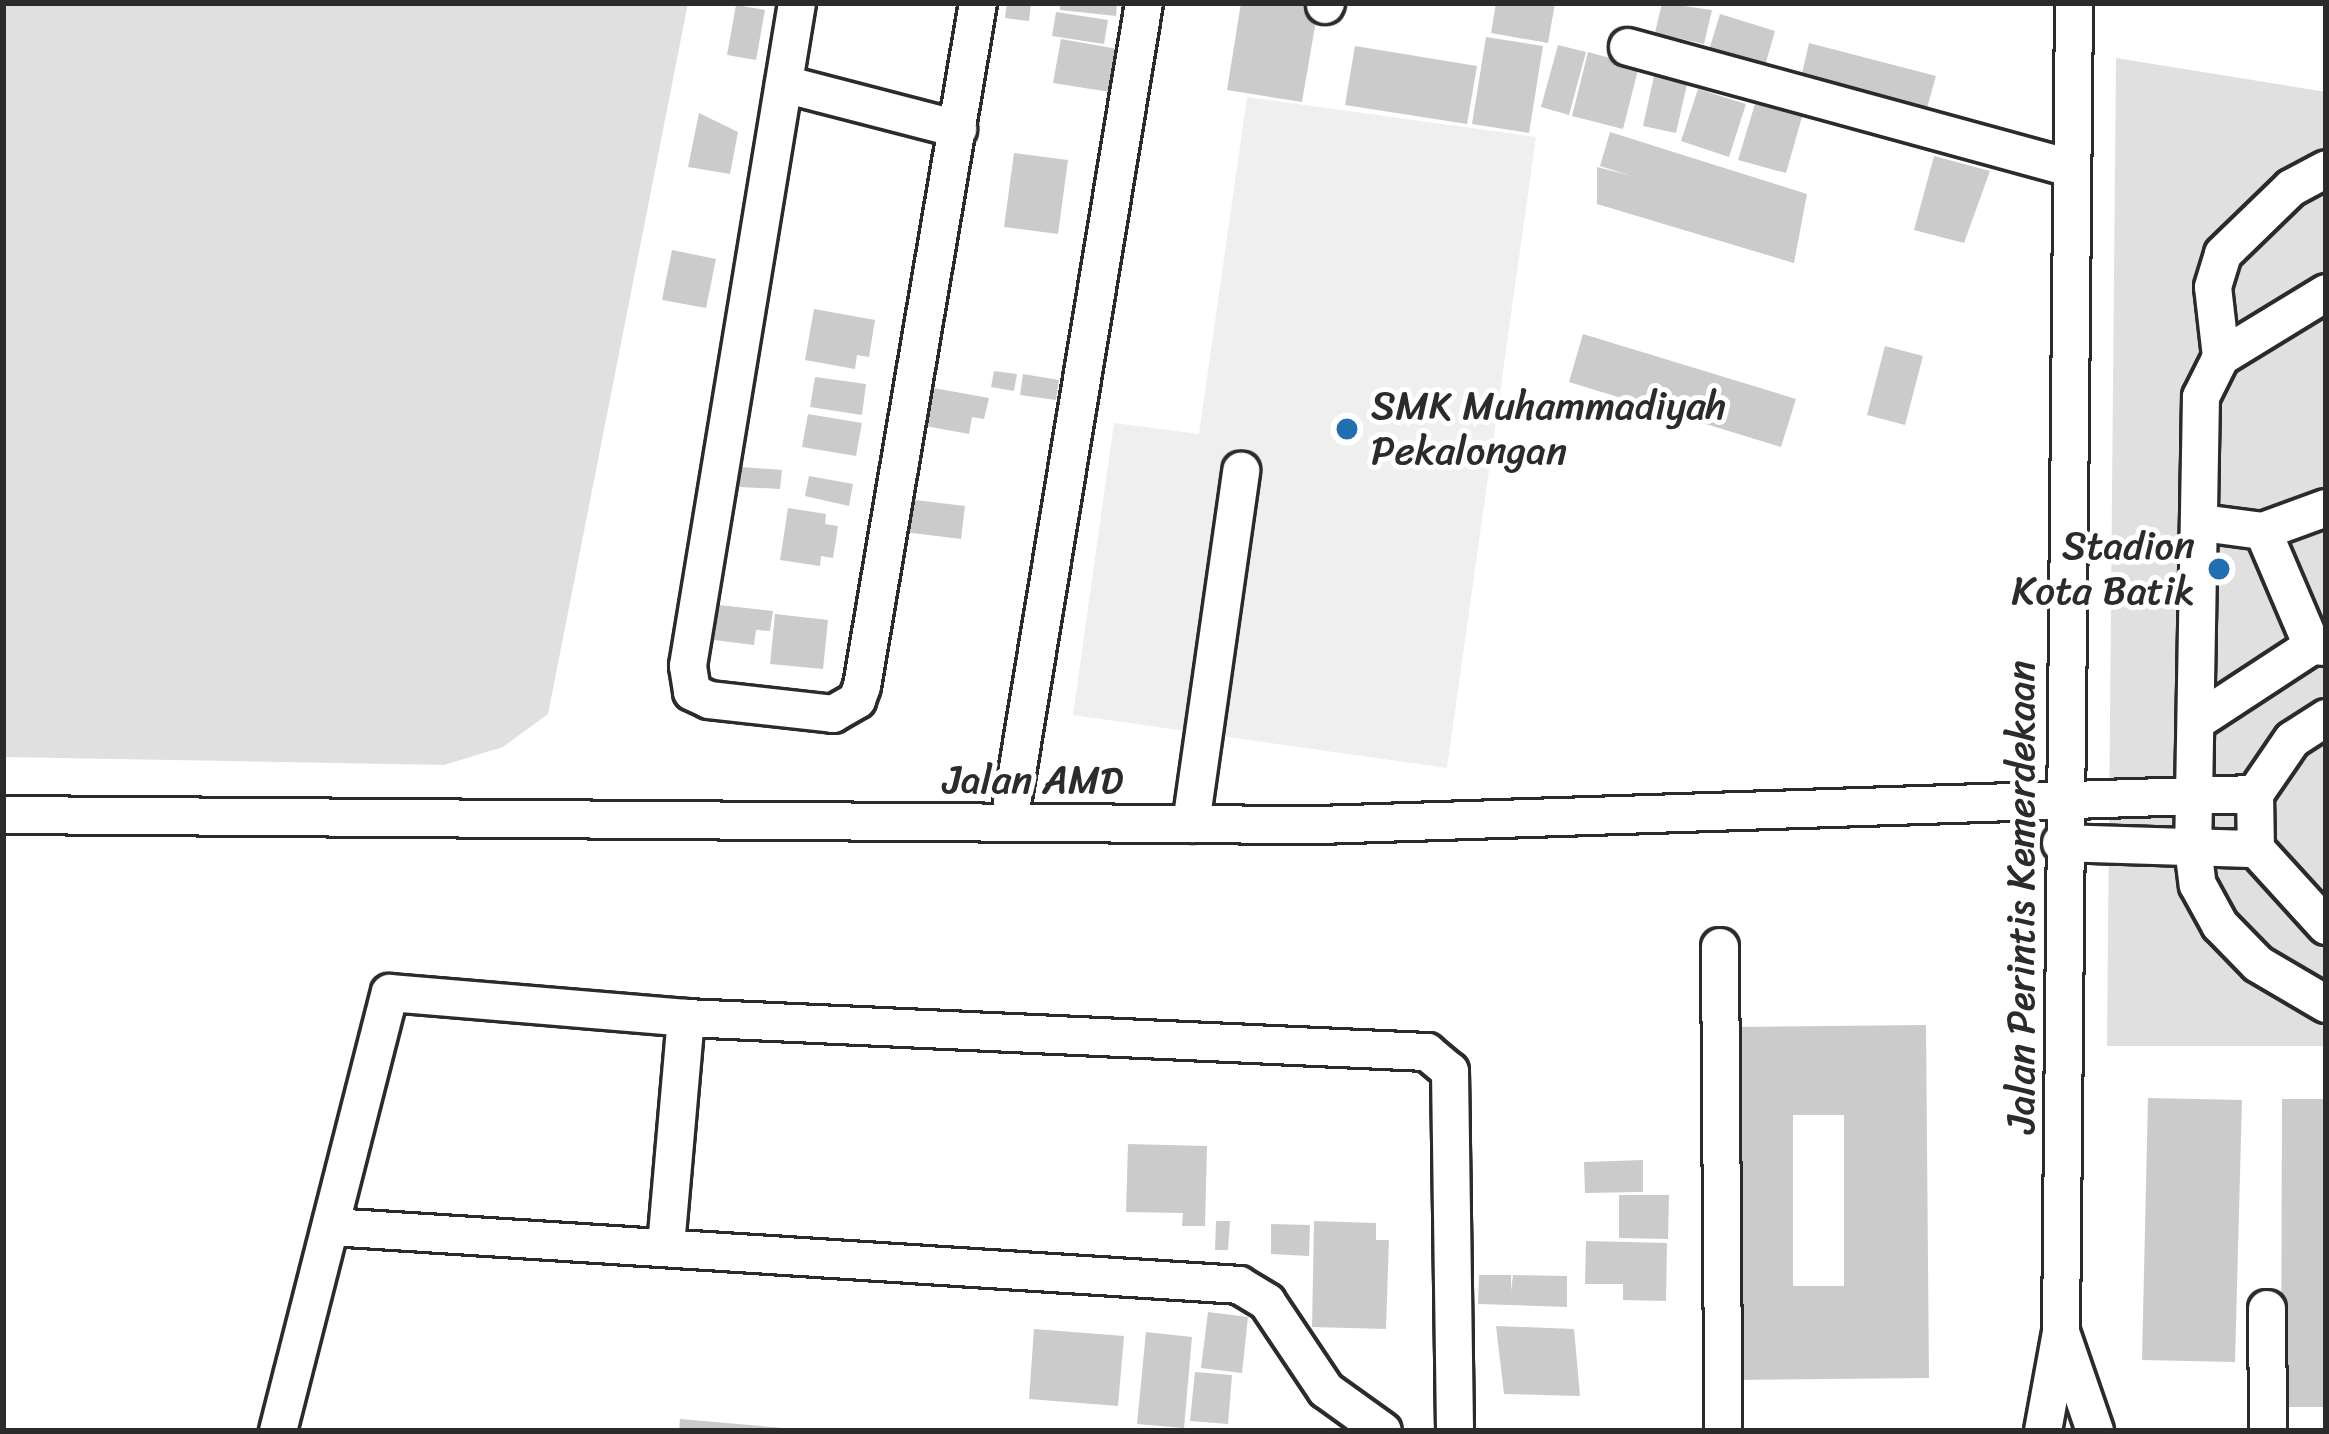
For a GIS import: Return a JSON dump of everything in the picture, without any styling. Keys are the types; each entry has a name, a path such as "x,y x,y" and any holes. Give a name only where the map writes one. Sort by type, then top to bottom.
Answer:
{"street":[{"path":"796,3 688,666 692,692 709,700 832,714 857,700 978,3"},
{"path":"1009,823 1144,3"},
{"name":"Jalan Perintis Kemerdekaan","path":"2043,1431 2061,1332 2061,843 2074,3"},
{"path":"1628,47 2071,168"},
{"path":"784,84 958,129"},
{"path":"2221,357 2213,286 2223,254 2291,188 2326,170"},
{"path":"2326,293 2221,357 2201,397 2195,444 2203,523 2203,718 2193,847 2198,885 2220,925 2258,964 2326,1004"},
{"path":"1191,824 1241,471"},
{"path":"2203,523 2264,531 2326,508"},
{"path":"2203,718 2319,646 2264,531"},
{"path":"2326,718 2292,740 2255,794 2256,849 2326,926"},
{"name":"Jalan AMD","path":"3,815 1191,824 2062,794 2255,794"},
{"path":"2061,843 2256,849"},
{"path":"1720,947 1723,1431"},
{"path":"278,1431 390,993 686,1018 1416,1049 1445,1061 1455,1431"},
{"path":"666,1246 686,1018"},
{"path":"331,1227 1239,1285 1267,1302 1326,1390 1383,1431"},
{"path":"2267,1309 2268,1431"},
{"path":"2061,1332 2095,1431"}],"shaded area":[{"path":"3,3 688,3 548,714 503,747 444,765 3,757"},
{"name":"Stadion Kota Batik","path":"2116,58 2326,92 2326,1046 2107,1046"},
{"name":"SMK Muhammadiyah Pekalongan","path":"1247,97 1536,137 1447,768 1073,715 1114,423 1199,434"}],"building":[{"path":"1007,3 1031,3 1029,21 1005,18"},
{"path":"1060,3 1117,3 1116,16 1060,10"},
{"path":"1241,3 1319,3 1302,102 1227,90"},
{"path":"1496,3 1555,3 1548,43 1491,33"},
{"path":"1662,3 1712,10 1704,44 1655,33"},
{"path":"736,5 765,10 756,60 727,55"},
{"path":"1056,12 1108,20 1104,44 1052,36"},
{"path":"1720,14 1775,31 1765,66 1709,50"},
{"path":"1486,37 1543,46 1529,133 1472,124"},
{"path":"1061,39 1118,49 1110,92 1053,83"},
{"path":"1809,43 1936,76 1925,115 1800,82"},
{"path":"1558,45 1586,52 1569,115 1541,107"},
{"path":"1355,46 1477,66 1467,124 1345,105"},
{"path":"1588,52 1639,66 1623,129 1572,116"},
{"path":"1654,76 1687,84 1676,133 1643,126"},
{"path":"1698,89 1746,104 1729,157 1681,141"},
{"path":"1755,104 1802,117 1786,173 1738,160"},
{"path":"699,113 738,132 730,174 688,167"},
{"path":"1610,132 1807,194 1794,263 1597,204 1597,167 1632,176 1600,166"},
{"path":"1014,153 1068,160 1058,234 1004,227"},
{"path":"1934,156 1990,171 1964,243 1914,230"},
{"path":"672,250 716,259 706,308 662,300"},
{"path":"814,309 875,320 869,357 857,355 855,369 805,360"},
{"path":"1583,334 1796,399 1781,447 1569,382"},
{"path":"1885,346 1923,356 1905,425 1867,415"},
{"path":"994,371 1017,374 1014,391 991,387"},
{"path":"1023,374 1059,380 1056,400 1020,395"},
{"path":"815,377 866,384 862,415 810,407"},
{"path":"928,387 989,398 984,419 972,417 969,434 920,425"},
{"path":"808,414 862,423 856,456 802,447"},
{"path":"741,467 782,470 780,489 739,487"},
{"path":"809,476 853,484 849,506 805,496"},
{"path":"907,499 965,506 961,539 904,532"},
{"path":"788,508 826,514 825,524 838,526 833,558 821,556 820,566 780,560"},
{"path":"719,605 773,611 770,631 756,630 754,645 714,640"},
{"path":"775,614 828,620 823,669 770,664"},
{"path":"1926,1025 1929,1378 1736,1380 1732,1027","holes":["1793,1115 1844,1115 1844,1286 1793,1286"]},
{"path":"2148,1098 2242,1100 2235,1362 2142,1360"},
{"path":"2282,1099 2326,1099 2326,1407 2281,1407"},
{"path":"1128,1144 1207,1146 1205,1226 1182,1226 1183,1213 1126,1212"},
{"path":"1643,1160 1643,1192 1585,1193 1584,1162"},
{"path":"1619,1195 1669,1195 1668,1239 1619,1238"},
{"path":"1216,1221 1230,1221 1228,1250 1215,1250"},
{"path":"1314,1221 1376,1223 1376,1240 1389,1240 1386,1329 1312,1327"},
{"path":"1271,1224 1310,1225 1309,1256 1271,1254"},
{"path":"1586,1241 1667,1243 1666,1301 1623,1300 1623,1284 1585,1284"},
{"path":"1479,1275 1511,1275 1511,1291 1513,1275 1567,1276 1567,1307 1478,1304"},
{"path":"1208,1312 1248,1317 1242,1373 1201,1368"},
{"path":"1496,1326 1574,1329 1580,1396 1504,1394"},
{"path":"1034,1329 1124,1336 1118,1406 1029,1399"},
{"path":"1146,1332 1192,1337 1184,1428 1137,1424"},
{"path":"1195,1372 1232,1375 1228,1424 1190,1421"},
{"path":"680,1419 783,1428 679,1431"}],"place":[{"name":"SMK Muhammadiyah Pekalongan","path":"1347,429"},
{"name":"Stadion Kota Batik","path":"2219,569"}]}
